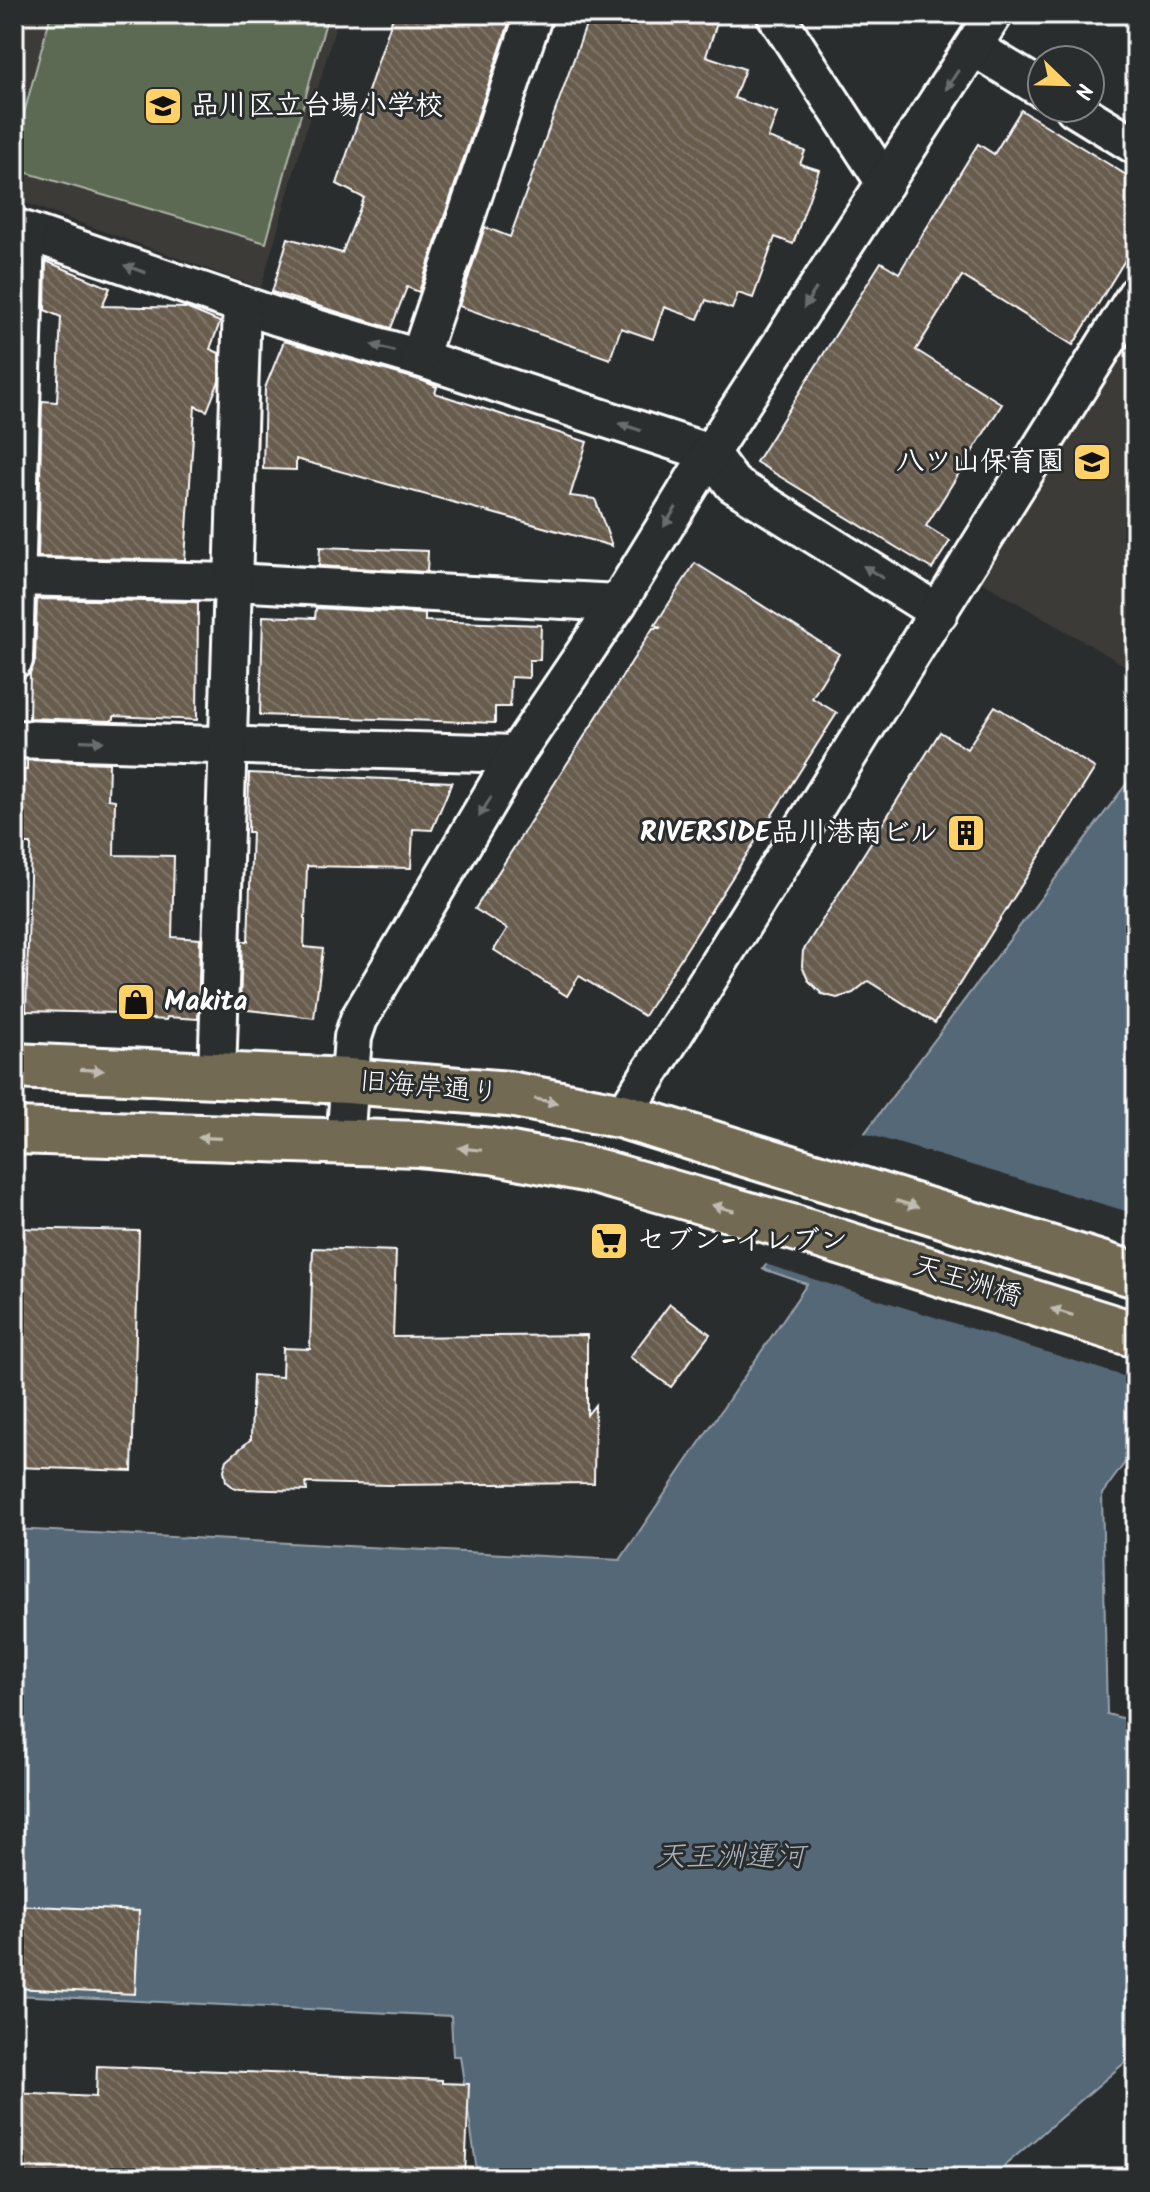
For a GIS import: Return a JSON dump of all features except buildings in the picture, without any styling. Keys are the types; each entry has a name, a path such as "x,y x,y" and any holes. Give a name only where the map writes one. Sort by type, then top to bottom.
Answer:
{"main road":[{"name":"旧海岸通り","path":"14,1066 348,1081 509,1094 623,1116 833,1181"},
{"name":"旧海岸通り","path":"14,1131 419,1144 491,1151 595,1171 798,1229"},
{"name":"天王洲橋","path":"833,1181 1136,1275"},
{"name":"天王洲橋","path":"798,1229 1136,1335"}],"street":[{"path":"419,358 534,14"},
{"path":"775,14 885,183"},
{"path":"345,1142 353,1037 359,1019 516,754 618,603 710,453 994,14"},
{"path":"973,47 1026,79"},
{"path":"1100,124 1136,146"},
{"path":"14,660 20,230 242,305 419,358 710,453 733,484 939,613"},
{"path":"623,1116 1136,295"},
{"path":"217,1076 242,305"},
{"path":"15,577 233,582 618,603"},
{"path":"14,739 516,754"}],"shaded area":[{"name":"品川区立台場小学校","path":"14,14 339,14 261,288 14,199"},
{"name":"八ツ山保育園","path":"1136,328 1136,672 973,577"}],"green space":[{"name":"品川区立台場小学校","path":"51,14 328,14 266,243 14,169 14,150"}],"water":[{"name":"天王洲運河","path":"1136,771 1136,1453 1132,1453 1102,1494 1107,1714 1136,1722 1136,2053 990,2178 478,2178 460,2056 453,2056 451,2016 14,1995 14,1529 620,1560 807,1284 763,1269"}],"pier":[{"path":"860,1132 1136,1214 1136,1380 762,1263"}],"place":[{"name":"品川区立台場小学校","path":"163,106"},
{"name":"八ツ山保育園","path":"1092,462"},
{"name":"RIVERSIDE品川港南ビル","path":"966,833"},
{"name":"Makita","path":"136,1002"},
{"name":"セブン-イレブン","path":"609,1241"}]}
